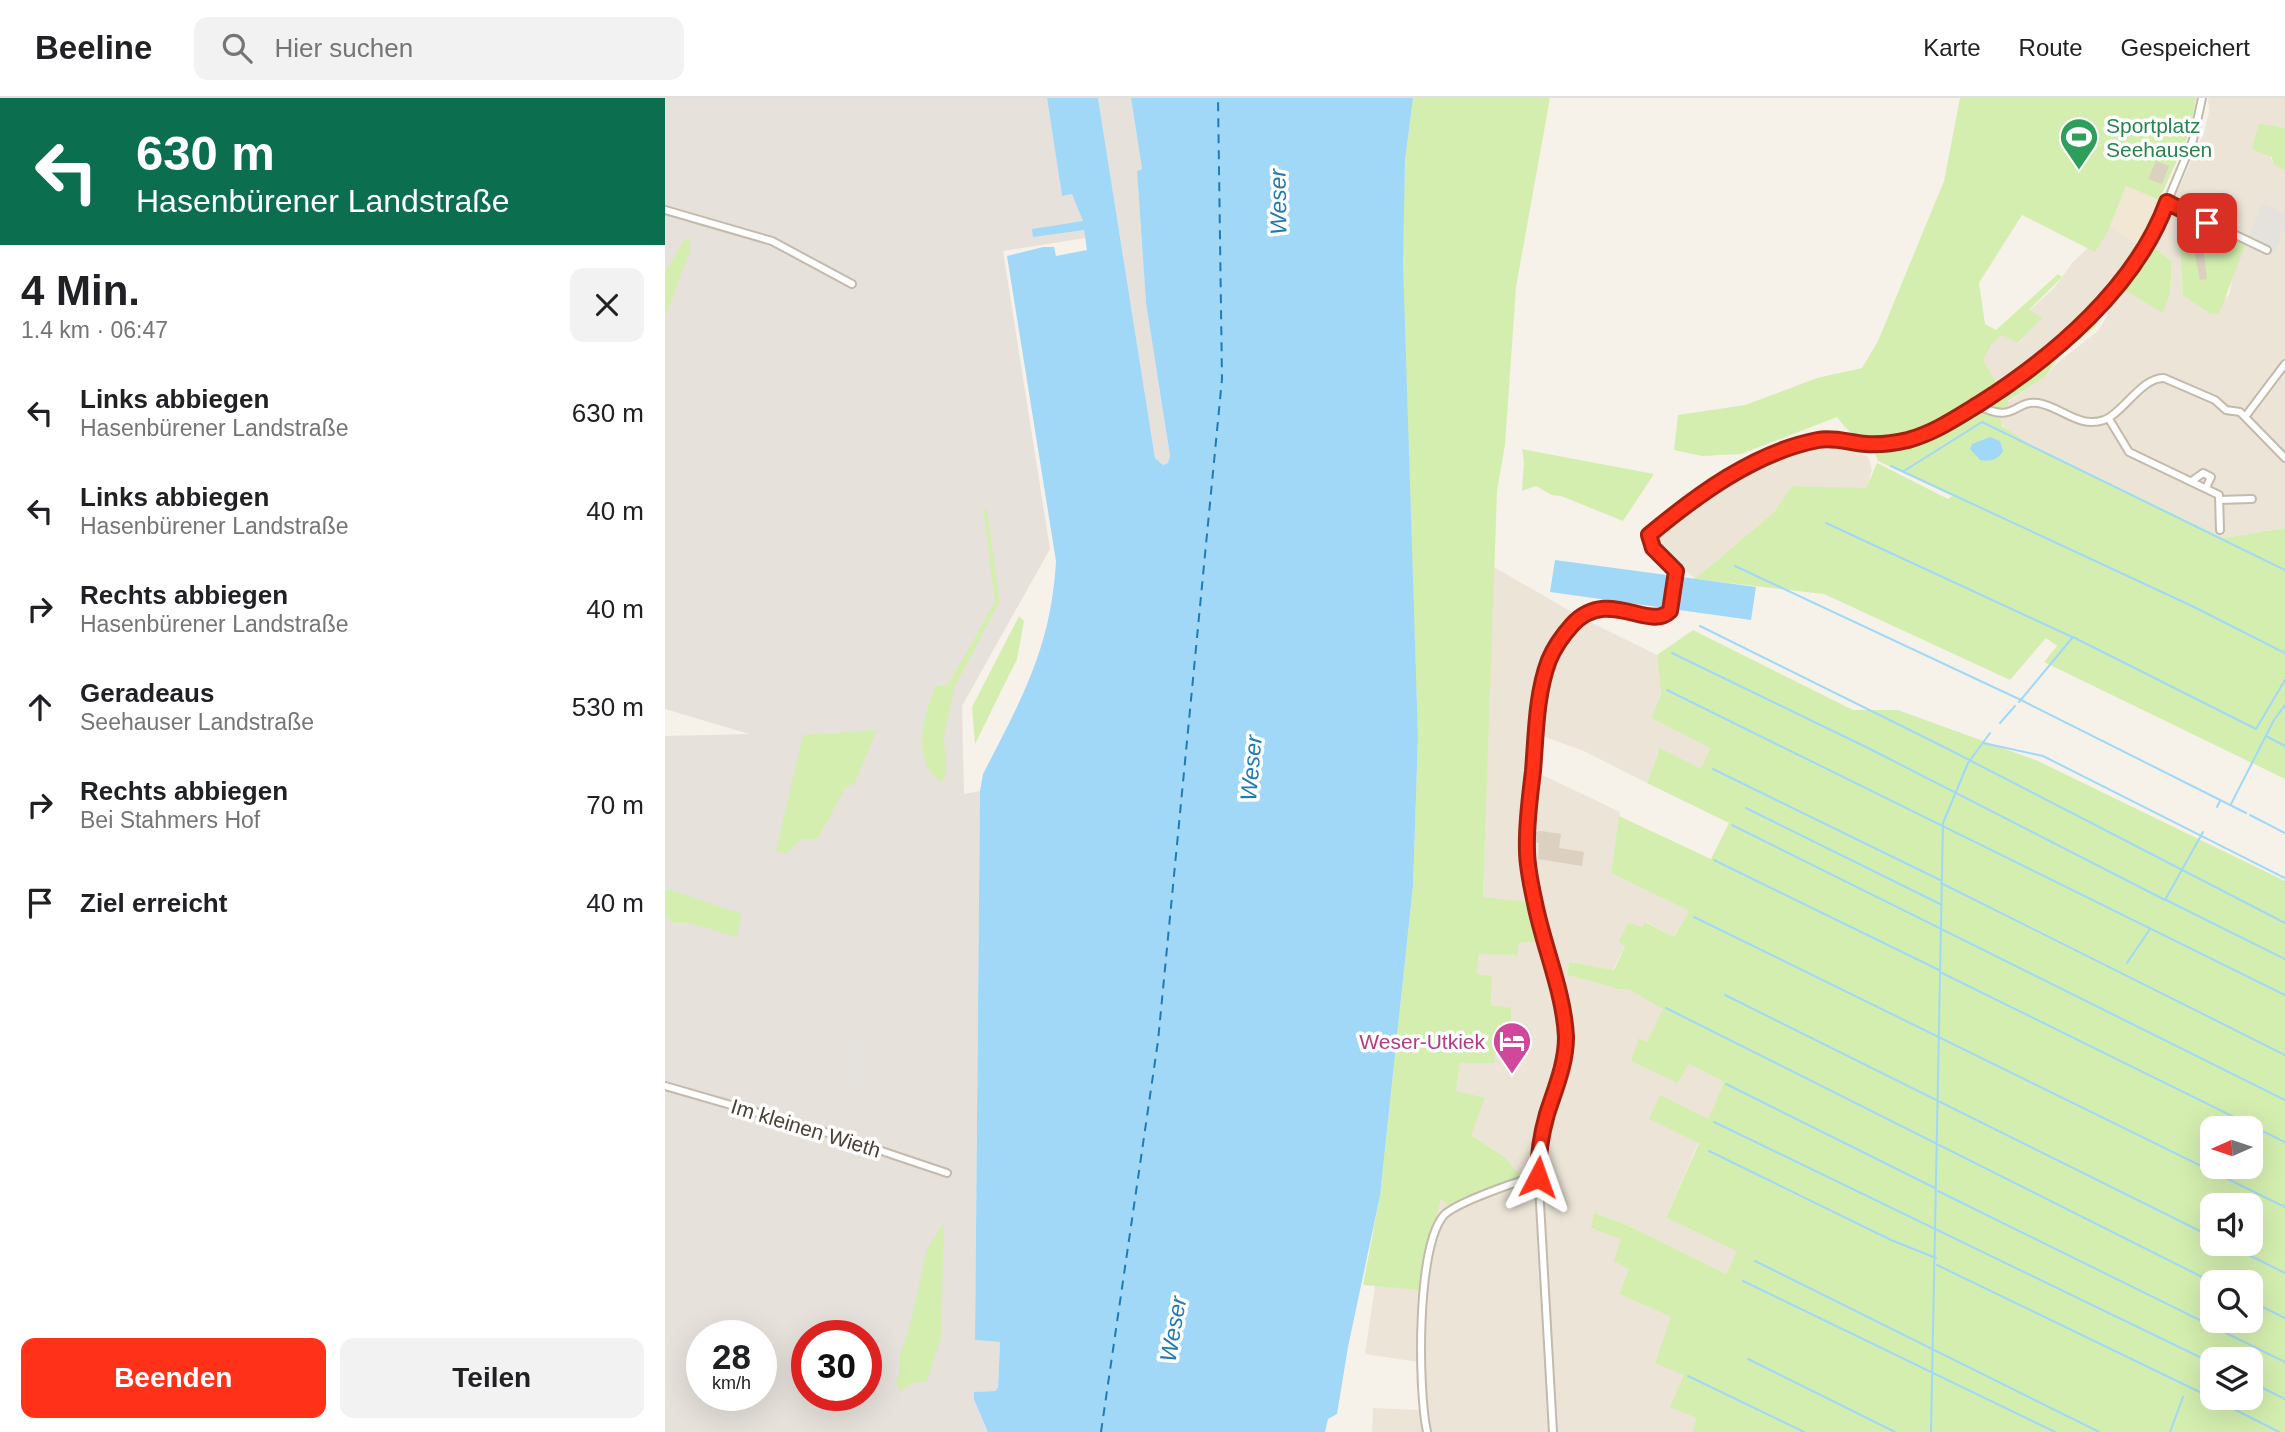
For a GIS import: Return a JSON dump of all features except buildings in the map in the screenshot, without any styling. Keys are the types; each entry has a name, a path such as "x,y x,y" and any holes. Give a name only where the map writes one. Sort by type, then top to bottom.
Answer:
{"street":[{"path":"1553,1432 1538,1177 1543,1132 1562,1070 1566,1044 1562,1009 1536,908 1527,850 1538,716 1546,672 1556,647 1585,611 1612,609 1657,618 1670,611 1676,571 1653,548 1649,535 1685,505 1736,473 1770,457 1820,440 1848,440 1865,444 1908,440 1936,430 2006,386 2076,331 2127,270 2156,229 2196,132 2201,98"},
{"path":"2167,202 2267,250"},
{"path":"665,210 772,241 852,284"},
{"path":"2245,417 2285,363"},
{"path":"1977,405 2000,414 2037,403 2082,422 2109,419 2122,404 2157,378 2164,378 2215,400 2226,410 2240,412 2285,458"},
{"path":"2109,419 2129,452 2219,495 2220,530"},
{"path":"2192,481 2203,473 2211,477 2206,488"},
{"path":"2219,499 2252,499"},
{"name":"Im kleinen Wieth","path":"665,1086 828,1133 947,1173"},
{"path":"1427,1432 1421,1394 1423,1294 1431,1250 1441,1221 1452,1209 1526,1178 1538,1177"}],"shaded area":[{"path":"665,98 1047,98 1062,195 1072,194 1082,215 1085,238 1003,251 1050,549 962,706 964,794 980,791 975,1340 1000,1342 998,1388 995,1391 974,1392 974,1401 988,1432 665,1432 665,736 749,734 665,709"},
{"path":"1098,98 1131,98 1142,169 1137,171 1146,303 1170,456 1168,463 1163,465 1155,458"},
{"path":"2208,98 2285,98 2285,128 2259,123 2273,164 2285,171 2285,528 2224,538 2028,443 2009,432 2000,422 2000,417 2010,415 2008,402 2045,377 2056,364 2098,331 2106,318 2114,292 2120,287 2163,312 2170,294 2172,261 2152,246 2204,133 2209,111","holes":["2246,243 2234,272 2229,295 2209,313 2183,294 2180,251"]},
{"path":"2126,186 2159,200 2152,226 2140,246 2110,226"},
{"path":"2262,203 2285,213 2285,228 2275,252 2248,238"},
{"path":"2110,226 2140,246 2080,323 1999,387 1983,360 1991,344 2002,335 2019,343 2041,318 2029,311 2054,288 2073,262 2088,248 2095,251"},
{"path":"1838,443 1868,457 1872,470 1866,489 1792,486 1774,512 1695,579 1654,541 1712,493 1748,473 1801,451"},
{"path":"1494,567 1584,619 1657,655 1661,694 1651,718 1710,748 1701,770 1660,748 1647,783 1584,751 1537,734 1534,771 1620,812 1611,873 1689,911 1674,937 1646,922 1637,928 1628,924 1625,945 1613,970 1569,962 1567,975 1630,990 1664,1009 1647,1042 1639,1039 1678,1083 1689,1064 1724,1082 1666,1218 1738,1251 1726,1274 1627,1225 1594,1214 1622,1239 1629,1269 1619,1294 1671,1317 1697,1419 1692,1432 1372,1432 1373,1408 1419,1410 1418,1362 1365,1354 1375,1286 1422,1289 1425,1260 1441,1198 1450,1206 1459,1202 1503,1156 1471,1135 1456,1091 1460,1063 1493,1063 1494,1054 1516,1054 1511,1033 1511,1008 1491,1007 1492,976 1477,974 1479,953 1516,955 1519,943 1537,942 1483,898"},
{"path":"856,1033 868,1035 852,1111 840,1108"}],"green space":[{"path":"1413,98 1550,98 1516,287 1505,445 1497,491 1483,897 1528,902 1537,942 1519,943 1517,955 1479,954 1477,974 1492,976 1491,1006 1511,1007 1511,1033 1515,1035 1516,1054 1495,1054 1494,1063 1460,1063 1456,1091 1485,1098 1471,1135 1503,1156 1521,1176 1449,1206 1441,1199 1425,1260 1422,1290 1363,1285 1380,1196 1413,886 1418,737 1401,264 1405,161"},
{"path":"1960,98 2196,98 2190,132 2159,200 2126,186 2108,231 2095,252 2022,215 1979,283 1985,324 1996,330 2058,274 2062,277 2029,310 2042,318 2018,343 2002,335 1991,345 1983,360 1999,387 1930,428 1890,441 1872,441 1856,436 1837,417 1741,454 1702,456 1674,450 1678,415 1745,405 1817,378 1862,368 1878,341 1944,181"},
{"path":"2259,123 2285,128 2285,171 2273,164 2272,157 2252,149"},
{"path":"2200,224 2246,243 2219,314 2209,313 2183,295 2180,251"},
{"path":"690,238 690,250 665,318 665,272 685,239"},
{"path":"2152,246 2172,261 2170,294 2163,313 2120,287"},
{"path":"2106,300 2107,304 2095,327 2061,354 2045,377 2008,401 2008,410 1993,410 1989,404 1990,399 2083,330"},
{"path":"1979,411 2000,417 2002,426 2028,443 2224,538 2285,528 2285,779 2044,662 2057,646 2046,638 2010,680 1824,594 1695,579 1774,512 1792,486 1866,488 1877,463 1948,499 1952,496 1878,461 1873,447 1921,440"},
{"path":"1522,449 1654,474 1623,521 1561,496 1552,495 1536,486 1522,491"},
{"path":"983,508 987,511 1000,601 954,688 944,736 946,774 942,782 925,762 922,750 924,723 936,685 948,685 995,601"},
{"path":"1019,616 1024,621 1017,659 975,744 972,707"},
{"path":"1693,630 1853,710 1898,710 2038,761 2285,881 2285,1432 1692,1432 1697,1418 1670,1407 1684,1375 1655,1363 1671,1317 1619,1294 1629,1269 1614,1261 1621,1239 1591,1228 1594,1213 1627,1225 1726,1274 1737,1251 1666,1218 1699,1143 1649,1119 1660,1095 1708,1119 1724,1082 1689,1064 1678,1083 1631,1061 1639,1038 1647,1042 1663,1009 1630,990 1567,975 1569,962 1614,970 1625,946 1619,942 1628,923 1642,927 1645,922 1674,937 1689,911 1611,873 1619,816 1711,859 1729,823 1647,783 1660,748 1701,769 1710,748 1651,718 1661,694 1657,655"},
{"path":"877,730 854,784 846,787 817,839 802,839 786,854 776,851 803,735"},
{"path":"665,888 742,914 736,937 690,923 675,923 665,917"},
{"path":"944,1223 941,1338 927,1381 913,1383 900,1391 896,1381 900,1370 900,1354 910,1325 927,1249"}],"water":[{"name":"Weser","path":"1047,98 1098,98 1155,458 1163,465 1168,463 1170,456 1146,303 1137,171 1142,169 1131,98 1413,98 1405,161 1403,263 1418,737 1413,886 1380,1196 1348,1347 1337,1414 1328,1419 1325,1432 988,1432 974,1400 974,1392 995,1391 998,1388 1000,1342 975,1340 980,791 983,774 1022,696 1041,647 1053,592 1056,561 1007,256 1043,247 1054,247 1056,256 1087,250 1084,230 1033,237 1032,229 1083,221 1072,194 1062,196"},
{"path":"1990,437 2000,441 2003,451 1993,460 1980,460 1970,449 1972,444"},
{"path":"1555,560 1756,587 1751,620 1550,592"}],"waterway":[{"path":"1904,471 1982,422 2285,570"},
{"path":"1891,466 2192,606 2285,653"},
{"path":"1826,523 2072,637"},
{"path":"1735,566 2021,700 2246,813"},
{"path":"1700,626 1946,748 2285,923"},
{"path":"2019,702 2073,637 2256,729 2285,680"},
{"path":"1672,653 1872,750 2165,900 2203,832"},
{"path":"1667,690 2285,995"},
{"path":"2231,804 2274,720 2285,705"},
{"path":"2000,723 2015,706"},
{"path":"1931,1432 1943,823 1968,763 1990,733"},
{"path":"2266,736 2285,746"},
{"path":"1983,743 2043,756 2285,878"},
{"path":"1713,769 1940,880"},
{"path":"2217,807 2220,801"},
{"path":"1746,808 1940,904"},
{"path":"2250,815 2285,833"},
{"path":"1732,825 2285,1100"},
{"path":"1714,860 1939,970"},
{"path":"1941,883 2285,1055"},
{"path":"2166,900 2285,959"},
{"path":"1694,917 2285,1207"},
{"path":"2127,963 2150,929"},
{"path":"1940,972 2285,1142"},
{"path":"1725,995 2200,1231"},
{"path":"1666,1008 2200,1276"},
{"path":"1726,1084 1935,1188"},
{"path":"1714,1122 2200,1357"},
{"path":"1709,1151 1891,1240 1936,1258"},
{"path":"1938,1191 2285,1362"},
{"path":"2251,1256 2285,1273"},
{"path":"1755,1261 2099,1432"},
{"path":"1937,1265 2200,1392"},
{"path":"1743,1281 2055,1432"},
{"path":"2263,1307 2285,1318"},
{"path":"1748,1359 1895,1432"},
{"path":"1688,1376 1804,1432"},
{"path":"2263,1388 2285,1399"},
{"path":"2170,1432 2183,1397"},
{"path":"2236,1410 2279,1432"}],"ferry route":[{"path":"1101,1432 1158,1041 1222,379 1218,98"}],"place":[{"name":"Sportplatz Seehausen","path":"2079,171"},
{"name":"Weser-Utkiek","path":"1512,1075"}],"route":[{"path":"1538,1177 1543,1132 1562,1070 1566,1035 1529,874 1528,827 1538,716 1546,672 1556,647 1570,627 1585,611 1595,609 1612,609 1657,618 1666,615 1670,611 1676,571 1673,565 1653,548 1649,535 1713,486 1799,445 1833,439 1865,444 1883,443 1908,440 1936,430 2006,386 2088,320 2139,256 2156,229 2167,202 2207,223"}]}
